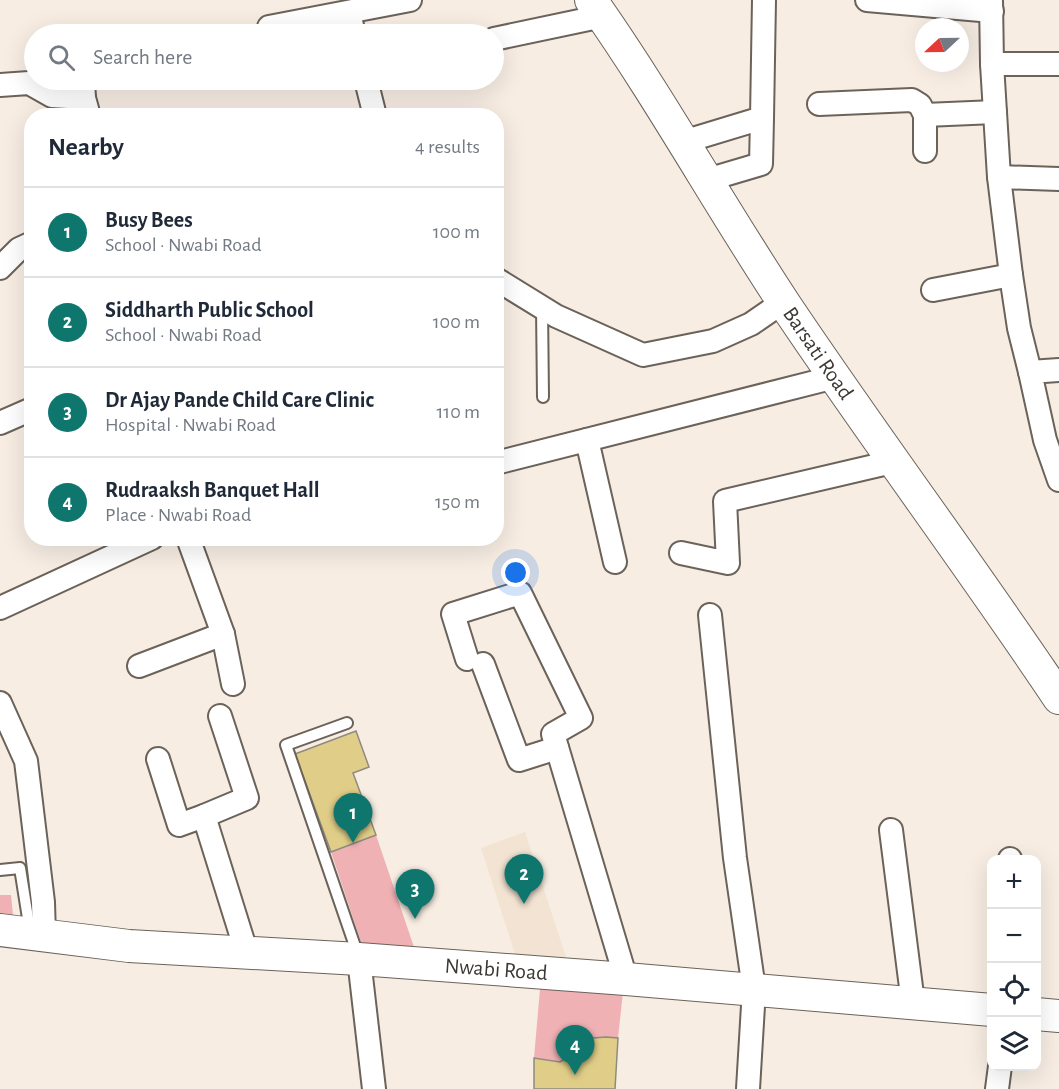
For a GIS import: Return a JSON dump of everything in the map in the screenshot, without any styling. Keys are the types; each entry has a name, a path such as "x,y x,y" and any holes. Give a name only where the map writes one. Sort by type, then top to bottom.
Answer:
{"street":[{"path":"351,24 410,0"},
{"path":"707,180 761,164 764,0"},
{"path":"867,0 991,5 999,177 1011,275 1019,328 1045,440 1059,480"},
{"path":"504,36 595,4"},
{"name":"Barsati Road","path":"595,4 783,302 892,462 1003,614 1059,698"},
{"path":"992,64 1059,64"},
{"path":"0,85 24,83"},
{"path":"41,90 52,96 86,98"},
{"path":"368,90 373,108"},
{"path":"819,104 912,100 920,105 925,115 925,151"},
{"path":"925,115 995,112"},
{"path":"683,142 762,118"},
{"path":"999,177 1059,179"},
{"path":"0,268 24,247"},
{"path":"933,290 1011,275"},
{"path":"504,284 556,316 643,355 713,341 752,324 783,302"},
{"path":"1030,372 1059,370"},
{"path":"504,461 835,377"},
{"path":"0,423 24,412"},
{"path":"587,440 615,562"},
{"path":"681,553 728,563 725,501 892,462"},
{"path":"0,608 119,546"},
{"path":"191,546 223,634 233,684"},
{"path":"557,748 519,760 453,614 520,593 581,718 553,734 626,979"},
{"path":"710,615 735,858 754,989 748,1089"},
{"path":"139,666 223,634"},
{"path":"0,703 26,761 43,902 25,933"},
{"path":"158,759 179,825 247,798 220,716"},
{"path":"204,816 247,954"},
{"path":"891,830 913,1003"},
{"name":"Nwabi Road","path":"25,933 129,946 359,959 987,1010"},
{"path":"359,959 374,1089"},
{"path":"1041,1014 1059,1016"},
{"path":"997,1089 999,1071"}],"lane":[{"path":"542,307 543,397"},
{"path":"347,723 286,744 359,959"},
{"path":"0,870 20,868 25,933"}],"shaded area":[{"path":"525,832 568,963 517,960 481,848"},
{"path":"376,835 416,953 364,951 331,852"},
{"path":"0,895 11,895 13,915 0,915"},
{"path":"540,989 623,992 618,1038 593,1038 581,1044 572,1055 560,1062 534,1058"}],"building":[{"path":"356,731 369,767 353,773 376,835 331,852 295,754"},
{"path":"593,1038 618,1038 615,1089 534,1089 534,1058 560,1062 572,1055 581,1044"}],"place":[{"name":"Busy Bees","path":"353,843"},
{"name":"Siddharth Public School","path":"524,904"},
{"name":"Dr Ajay Pande Child Care Clinic","path":"415,919"},
{"name":"Rudraaksh Banquet Hall","path":"575,1075"}]}
